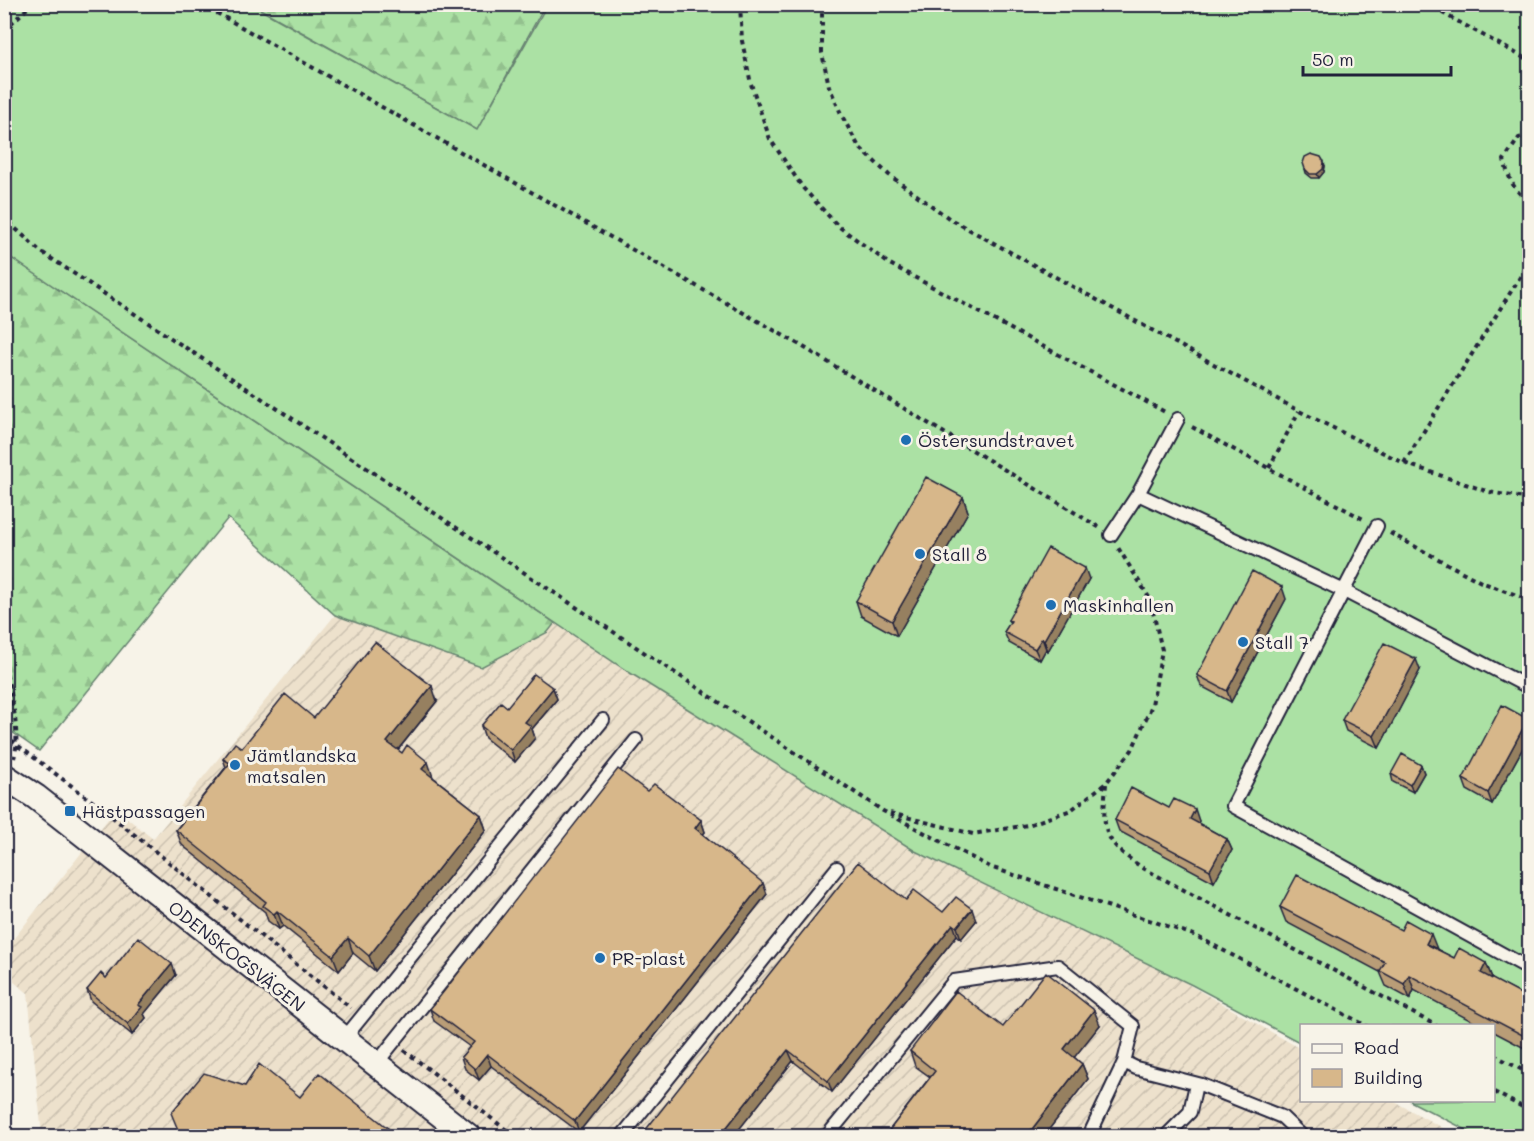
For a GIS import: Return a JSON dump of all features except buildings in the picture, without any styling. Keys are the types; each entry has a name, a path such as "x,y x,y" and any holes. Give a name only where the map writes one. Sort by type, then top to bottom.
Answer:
{"street":[{"name":"ODENSKOGSVÄGEN","path":"6,777 36,796 468,1137"}],"lane":[{"path":"1111,535 1138,494 1178,419"},
{"path":"1138,494 1344,591 1530,688"},
{"path":"1377,526 1233,806 1530,969"},
{"path":"343,1040 603,720"},
{"path":"376,1065 636,740"},
{"path":"622,1137 837,868"},
{"path":"827,1137 954,981 1058,966 1133,1026 1124,1062 1089,1137"},
{"path":"1124,1062 1136,1068 1196,1084 1282,1117 1302,1137"},
{"path":"1168,1137 1168,1134 1190,1112 1196,1084"}],"path":[{"path":"4,30 32,4"},
{"path":"201,4 800,345 1111,535 1150,599 1162,650 1152,705 1132,750 1106,783 1071,810 1028,825 974,834 883,811"},
{"path":"740,4 742,41 752,84 770,139 803,188 838,226 888,263 1481,582 1530,600"},
{"path":"822,4 822,52 829,86 859,147 889,174 950,219 1299,411 1404,463 1489,492 1530,499"},
{"path":"1426,4 1530,61"},
{"path":"1530,135 1519,138 1504,160 1509,180 1524,198 1530,201"},
{"path":"4,215 40,251 883,811 990,867 1194,935 1363,1024"},
{"path":"1404,463 1530,261"},
{"path":"1269,468 1299,411"},
{"path":"4,666 9,682 18,746 6,777"},
{"path":"4,735 101,808 362,1017"},
{"path":"1106,783 1103,818 1109,837 1123,855 1143,868 1433,1024"},
{"path":"394,1042 514,1137"},
{"path":"1495,1056 1530,1074"},
{"path":"1495,1093 1530,1111"}],"shaded area":[{"path":"335,615 481,667 548,632 555,623 627,671 914,851 1177,978 1300,1048 1300,1102 1395,1102 1458,1136 42,1136 28,993 5,975 4,951 116,809 153,839"}],"green space":[{"name":"Östersundstravet","path":"4,5 252,5 477,130 547,5 1529,5 1529,1136 1478,1136 1412,1102 1495,1102 1495,1024 1300,1024 1300,1042 1192,985 915,851 627,671 4,252"},
{"path":"253,5 545,5 477,130"},
{"path":"4,252 555,623 548,632 481,667 335,615 228,518 39,751 5,727"}],"place":[{"name":"Östersundstravet","path":"906,440"},
{"name":"Stall 8","path":"920,554"},
{"name":"Maskinhallen","path":"1051,605"},
{"name":"Stall 7","path":"1243,642"},
{"name":"Jämtlandska matsalen","path":"235,765"},
{"name":"Hästpassagen","path":"70,811"},
{"name":"PR-plast","path":"600,958"}]}
